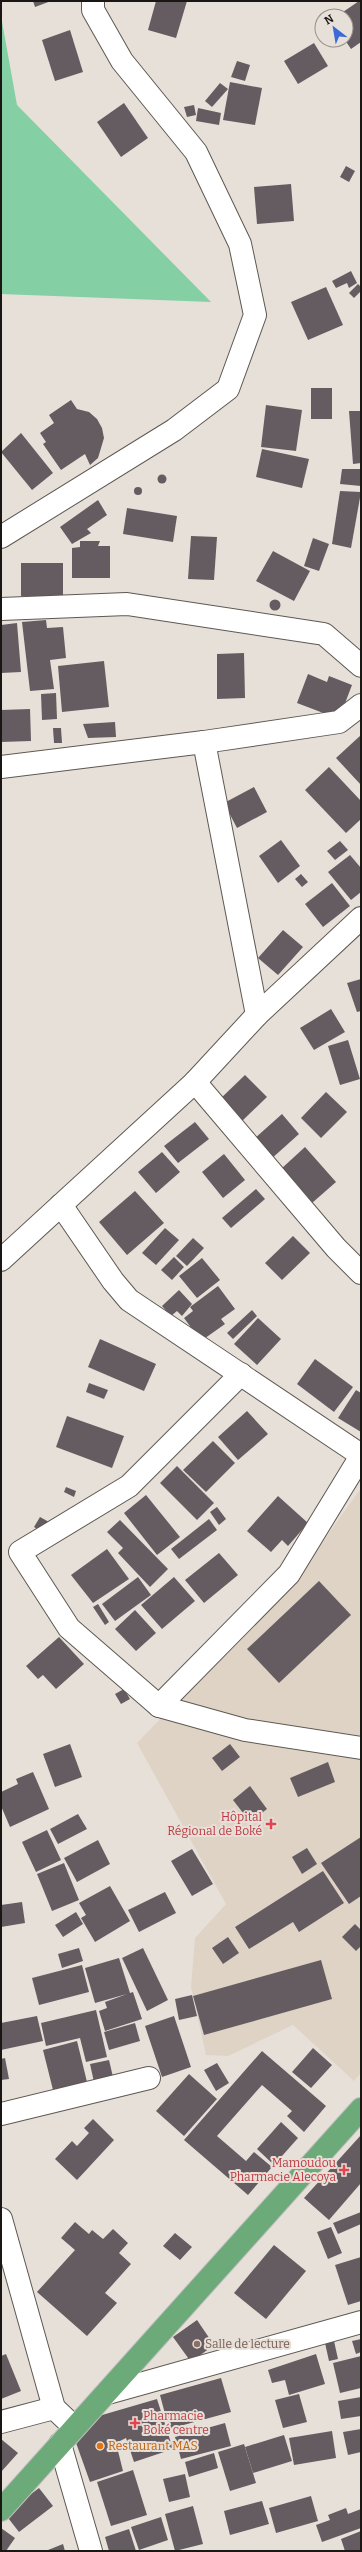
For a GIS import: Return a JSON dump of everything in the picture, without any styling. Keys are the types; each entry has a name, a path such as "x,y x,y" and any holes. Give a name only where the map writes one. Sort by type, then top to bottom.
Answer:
{"highway":[{"path":"1,2510 74,2427 108,2393 361,2109"}],"street":[{"path":"1,537 174,430 228,389 255,315 240,244 196,152 122,61 93,10 92,1"},
{"path":"1,609 127,604 324,634 361,666"},
{"path":"1,767 204,742 339,722 361,705"},
{"path":"204,742 257,1015"},
{"path":"1,1260 195,1082 257,1015 361,918"},
{"path":"195,1082 336,1248 361,1273"},
{"path":"61,1205 113,1281 129,1300 361,1456 289,1574 159,1706"},
{"path":"241,1374 129,1486 20,1552 69,1628 159,1706 245,1730 361,1748"},
{"path":"1,2114 148,2078"},
{"path":"1,2219 54,2408 74,2427"},
{"path":"108,2393 361,2322"},
{"path":"1,2422 54,2408"},
{"path":"60,2444 91,2551"}],"shaded area":[{"name":"Hôpital Régional de Boké","path":"361,1488 361,2073 354,2081 293,2025 228,2056 206,2055 191,1987 195,1938 226,1904 137,1743 296,1579"}],"green space":[{"path":"1,16 17,105 211,302 1,294"}],"building":[{"path":"33,1 51,1 35,7"},
{"path":"156,1 187,1 176,38 148,30"},
{"path":"361,1 361,42 354,47 354,8 349,8"},
{"path":"70,30 83,72 55,81 42,40"},
{"path":"314,43 314,48 317,48 328,66 298,84 284,61"},
{"path":"237,61 250,65 245,81 231,77"},
{"path":"230,82 262,88 255,125 223,120"},
{"path":"220,83 228,89 212,107 205,101"},
{"path":"124,103 148,138 121,157 97,122"},
{"path":"194,105 196,115 187,117 184,107"},
{"path":"198,108 221,113 219,125 196,121"},
{"path":"346,166 355,171 349,182 340,177"},
{"path":"291,184 294,221 257,224 254,187"},
{"path":"351,271 357,283 349,288 347,283 336,288 332,281"},
{"path":"358,284 361,287 361,291 354,298 349,293"},
{"path":"326,287 343,325 308,340 291,302"},
{"path":"311,388 332,388 332,419 311,419"},
{"path":"71,400 77,409 89,412 97,419 102,428 104,438 98,458 90,465 85,454 61,470 43,444 46,442 40,433 54,423 49,415"},
{"path":"266,405 302,410 296,451 261,447"},
{"path":"349,411 361,411 361,463 353,464"},
{"path":"21,433 53,473 32,490 1,452"},
{"path":"262,449 309,459 302,488 256,477"},
{"path":"342,469 361,469 361,486 340,484"},
{"path":"160,475 164,475 166,479 164,483 160,483 158,481 158,477"},
{"path":"136,487 140,487 142,491 140,495 136,495 134,493 134,489"},
{"path":"340,491 361,492 351,548 332,544"},
{"path":"98,500 107,515 87,529 91,533 72,544 60,527"},
{"path":"127,508 177,516 173,542 123,534"},
{"path":"191,536 217,537 214,580 188,579"},
{"path":"313,538 329,544 319,571 304,566"},
{"path":"80,541 100,541 98,546 110,546 110,578 72,578 72,548 80,547"},
{"path":"273,551 310,571 294,601 256,581"},
{"path":"21,563 63,563 63,596 21,596"},
{"path":"275,599 279,601 281,605 279,609 275,611 271,609 269,605 271,601"},
{"path":"46,620 47,628 63,627 66,658 50,660 54,689 30,691 22,622"},
{"path":"17,623 21,672 1,673 1,625"},
{"path":"244,653 245,698 217,699 217,654"},
{"path":"104,661 109,707 62,712 58,666"},
{"path":"308,674 327,682 329,676 352,685 339,719 297,703"},
{"path":"56,693 57,719 42,720 41,694"},
{"path":"30,709 31,741 1,742 1,710"},
{"path":"115,722 116,737 88,738 83,724"},
{"path":"53,728 61,728 62,743 54,743"},
{"path":"361,735 361,785 336,758"},
{"path":"329,767 361,801 361,819 346,833 305,790"},
{"path":"254,787 267,812 237,828 224,803"},
{"path":"281,840 300,866 278,883 259,856"},
{"path":"340,841 348,850 335,860 327,851"},
{"path":"350,855 361,868 361,892 351,900 328,872"},
{"path":"301,874 308,882 302,887 295,879"},
{"path":"332,883 350,906 323,927 305,904"},
{"path":"283,930 303,947 278,975 258,958"},
{"path":"361,979 361,1011 357,1012 347,983"},
{"path":"331,1009 345,1032 314,1050 300,1028"},
{"path":"348,1040 360,1079 340,1085 328,1046"},
{"path":"245,1075 267,1097 241,1122 219,1100"},
{"path":"326,1092 347,1112 321,1138 301,1118"},
{"path":"282,1114 299,1134 270,1160 253,1140"},
{"path":"195,1122 209,1139 178,1163 164,1146"},
{"path":"305,1147 336,1182 312,1203 281,1169"},
{"path":"162,1152 180,1172 156,1193 138,1172"},
{"path":"224,1154 245,1180 223,1198 202,1172"},
{"path":"256,1189 265,1199 231,1228 222,1218"},
{"path":"135,1191 164,1223 127,1255 99,1222"},
{"path":"165,1228 179,1240 156,1265 142,1253"},
{"path":"293,1236 310,1253 282,1280 265,1263"},
{"path":"193,1238 204,1248 187,1266 176,1256"},
{"path":"174,1257 184,1267 172,1280 161,1270"},
{"path":"202,1258 220,1280 197,1298 179,1276"},
{"path":"218,1286 235,1309 221,1319 225,1324 201,1341 184,1318 193,1311 190,1307"},
{"path":"179,1290 192,1304 182,1316 177,1311 171,1316 162,1306"},
{"path":"252,1310 257,1316 233,1339 227,1333"},
{"path":"258,1318 281,1339 257,1365 234,1344"},
{"path":"100,1339 156,1364 144,1391 88,1367"},
{"path":"315,1359 353,1387 334,1412 297,1384"},
{"path":"89,1383 108,1390 104,1399 86,1392"},
{"path":"356,1390 361,1393 361,1432 338,1418"},
{"path":"247,1411 268,1434 238,1460 218,1437"},
{"path":"67,1416 124,1436 112,1468 56,1447"},
{"path":"213,1441 235,1463 206,1492 183,1470"},
{"path":"177,1466 214,1503 197,1520 160,1483"},
{"path":"66,1487 76,1491 74,1497 64,1492"},
{"path":"146,1495 180,1537 157,1555 124,1513"},
{"path":"278,1496 308,1523 288,1546 282,1540 271,1552 247,1531"},
{"path":"217,1507 226,1519 219,1525 210,1512"},
{"path":"40,1517 49,1522 42,1532 34,1527"},
{"path":"209,1519 217,1530 179,1559 171,1549"},
{"path":"120,1520 168,1569 150,1587 118,1553 123,1548 107,1532"},
{"path":"107,1549 129,1579 93,1603 71,1575"},
{"path":"219,1553 238,1575 204,1603 185,1580"},
{"path":"138,1577 151,1595 115,1621 102,1604"},
{"path":"174,1577 195,1601 162,1629 141,1605"},
{"path":"319,1581 351,1615 279,1683 247,1649"},
{"path":"98,1604 109,1622 105,1625 93,1607"},
{"path":"135,1610 156,1633 136,1651 115,1629"},
{"path":"59,1637 84,1664 56,1689 43,1675 38,1679 26,1666"},
{"path":"124,1689 130,1699 121,1704 115,1694"},
{"path":"70,1744 82,1777 55,1787 43,1754"},
{"path":"230,1744 240,1757 222,1771 212,1758"},
{"path":"328,1762 335,1782 298,1797 290,1778"},
{"path":"33,1772 49,1809 10,1827 1,1806 1,1792 18,1784 16,1779"},
{"path":"250,1786 267,1809 250,1822 233,1800"},
{"path":"78,1814 87,1829 58,1844 50,1829"},
{"path":"47,1830 61,1860 36,1872 22,1842"},
{"path":"361,1837 361,1896 349,1904 321,1863"},
{"path":"98,1840 110,1864 77,1882 64,1858"},
{"path":"307,1848 317,1864 302,1874 292,1857"},
{"path":"192,1849 213,1884 192,1896 171,1861"},
{"path":"64,1863 79,1900 52,1911 37,1874"},
{"path":"323,1871 344,1903 299,1932 293,1922 249,1949 235,1927"},
{"path":"110,1886 130,1921 95,1942 81,1918 86,1915 79,1903"},
{"path":"165,1892 176,1913 139,1932 128,1910"},
{"path":"22,1902 25,1923 1,1927 1,1905"},
{"path":"76,1912 83,1924 63,1937 55,1925"},
{"path":"355,1924 361,1930 361,1946 356,1951 342,1937"},
{"path":"228,1937 239,1953 223,1964 212,1948"},
{"path":"79,1948 83,1961 62,1968 58,1954"},
{"path":"143,1948 168,2000 147,2011 122,1958"},
{"path":"119,1958 130,1993 133,1992 142,2019 105,2031 99,2011 107,2008 105,2002 127,1994 95,2003 85,1968"},
{"path":"321,1960 332,1999 204,2035 193,1996"},
{"path":"82,1965 89,1992 39,2005 32,1978"},
{"path":"192,1995 197,2016 179,2020 175,1999"},
{"path":"96,2010 107,2057 86,2062 80,2038 46,2046 41,2023"},
{"path":"37,2016 43,2041 1,2050 1,2023"},
{"path":"174,2016 191,2067 162,2077 145,2026"},
{"path":"135,2023 140,2041 109,2050 104,2032"},
{"path":"77,2041 87,2082 53,2090 43,2050"},
{"path":"313,2048 332,2065 311,2088 292,2072"},
{"path":"262,2051 326,2106 304,2132 287,2116 292,2111 262,2085 217,2136 246,2161 254,2152 272,2167 248,2195 184,2140"},
{"path":"5,2058 9,2079 1,2080 1,2059"},
{"path":"109,2060 113,2077 94,2082 90,2064"},
{"path":"217,2063 229,2083 216,2091 204,2070"},
{"path":"189,2074 217,2099 184,2136 156,2111"},
{"path":"93,2119 114,2140 77,2180 55,2159 72,2141 77,2146 89,2133 84,2128"},
{"path":"281,2122 298,2138 274,2165 257,2149"},
{"path":"361,2135 361,2183 329,2220 304,2198"},
{"path":"361,2212 361,2224 338,2234 333,2223"},
{"path":"75,2222 89,2234 92,2230 103,2239 113,2229 128,2243 119,2253 131,2264 105,2293 117,2303 87,2336 37,2292 75,2250 61,2238"},
{"path":"331,2227 342,2253 328,2259 317,2232"},
{"path":"175,2233 192,2247 180,2260 163,2246"},
{"path":"274,2245 306,2271 266,2319 234,2293"},
{"path":"361,2257 361,2301 348,2305 335,2265"},
{"path":"197,2320 214,2345 191,2362 173,2337"},
{"path":"361,2339 361,2352 356,2354 352,2341"},
{"path":"334,2341 338,2359 329,2361 325,2343"},
{"path":"6,2354 21,2391 1,2399 1,2356"},
{"path":"316,2354 325,2384 289,2395 285,2380 272,2383 268,2370"},
{"path":"361,2356 361,2388 340,2393 333,2363"},
{"path":"221,2378 231,2412 169,2429 160,2395"},
{"path":"299,2394 307,2422 283,2428 275,2400"},
{"path":"361,2397 361,2416 341,2419 338,2401"},
{"path":"157,2399 173,2449 134,2462 126,2438 116,2443 123,2471 90,2482 75,2440 85,2420"},
{"path":"225,2423 231,2446 181,2459 175,2437"},
{"path":"361,2429 361,2452 348,2455 343,2432"},
{"path":"332,2431 336,2458 294,2465 289,2438"},
{"path":"284,2435 292,2461 253,2473 245,2447"},
{"path":"1,2439 18,2453 1,2472"},
{"path":"244,2444 256,2483 230,2491 218,2452"},
{"path":"214,2453 218,2468 189,2477 185,2462"},
{"path":"133,2470 147,2515 111,2526 97,2482"},
{"path":"185,2474 190,2497 169,2502 163,2479"},
{"path":"39,2488 53,2506 19,2532 5,2514"},
{"path":"311,2496 318,2521 276,2533 269,2508"},
{"path":"262,2501 269,2524 230,2535 224,2511"},
{"path":"193,2506 203,2544 175,2551 165,2514"},
{"path":"346,2508 348,2514 361,2509 361,2528 322,2542 316,2525 330,2520 328,2515"},
{"path":"161,2517 168,2540 139,2550 131,2527"},
{"path":"1,2528 15,2538 6,2551 1,2551"},
{"path":"129,2529 136,2551 109,2551 105,2537"},
{"path":"361,2531 361,2551 345,2551 341,2539"},
{"path":"63,2544 65,2551 48,2551 48,2550"}],"place":[{"name":"Hôpital Régional de Boké","path":"271,1824"},
{"name":"Mamoudou Pharmacie Alecoya","path":"344,2170"},
{"name":"Salle de lecture","path":"197,2344"},
{"name":"Pharmacie Boké centre","path":"135,2423"},
{"name":"Restaurant MAS","path":"100,2446"}]}
